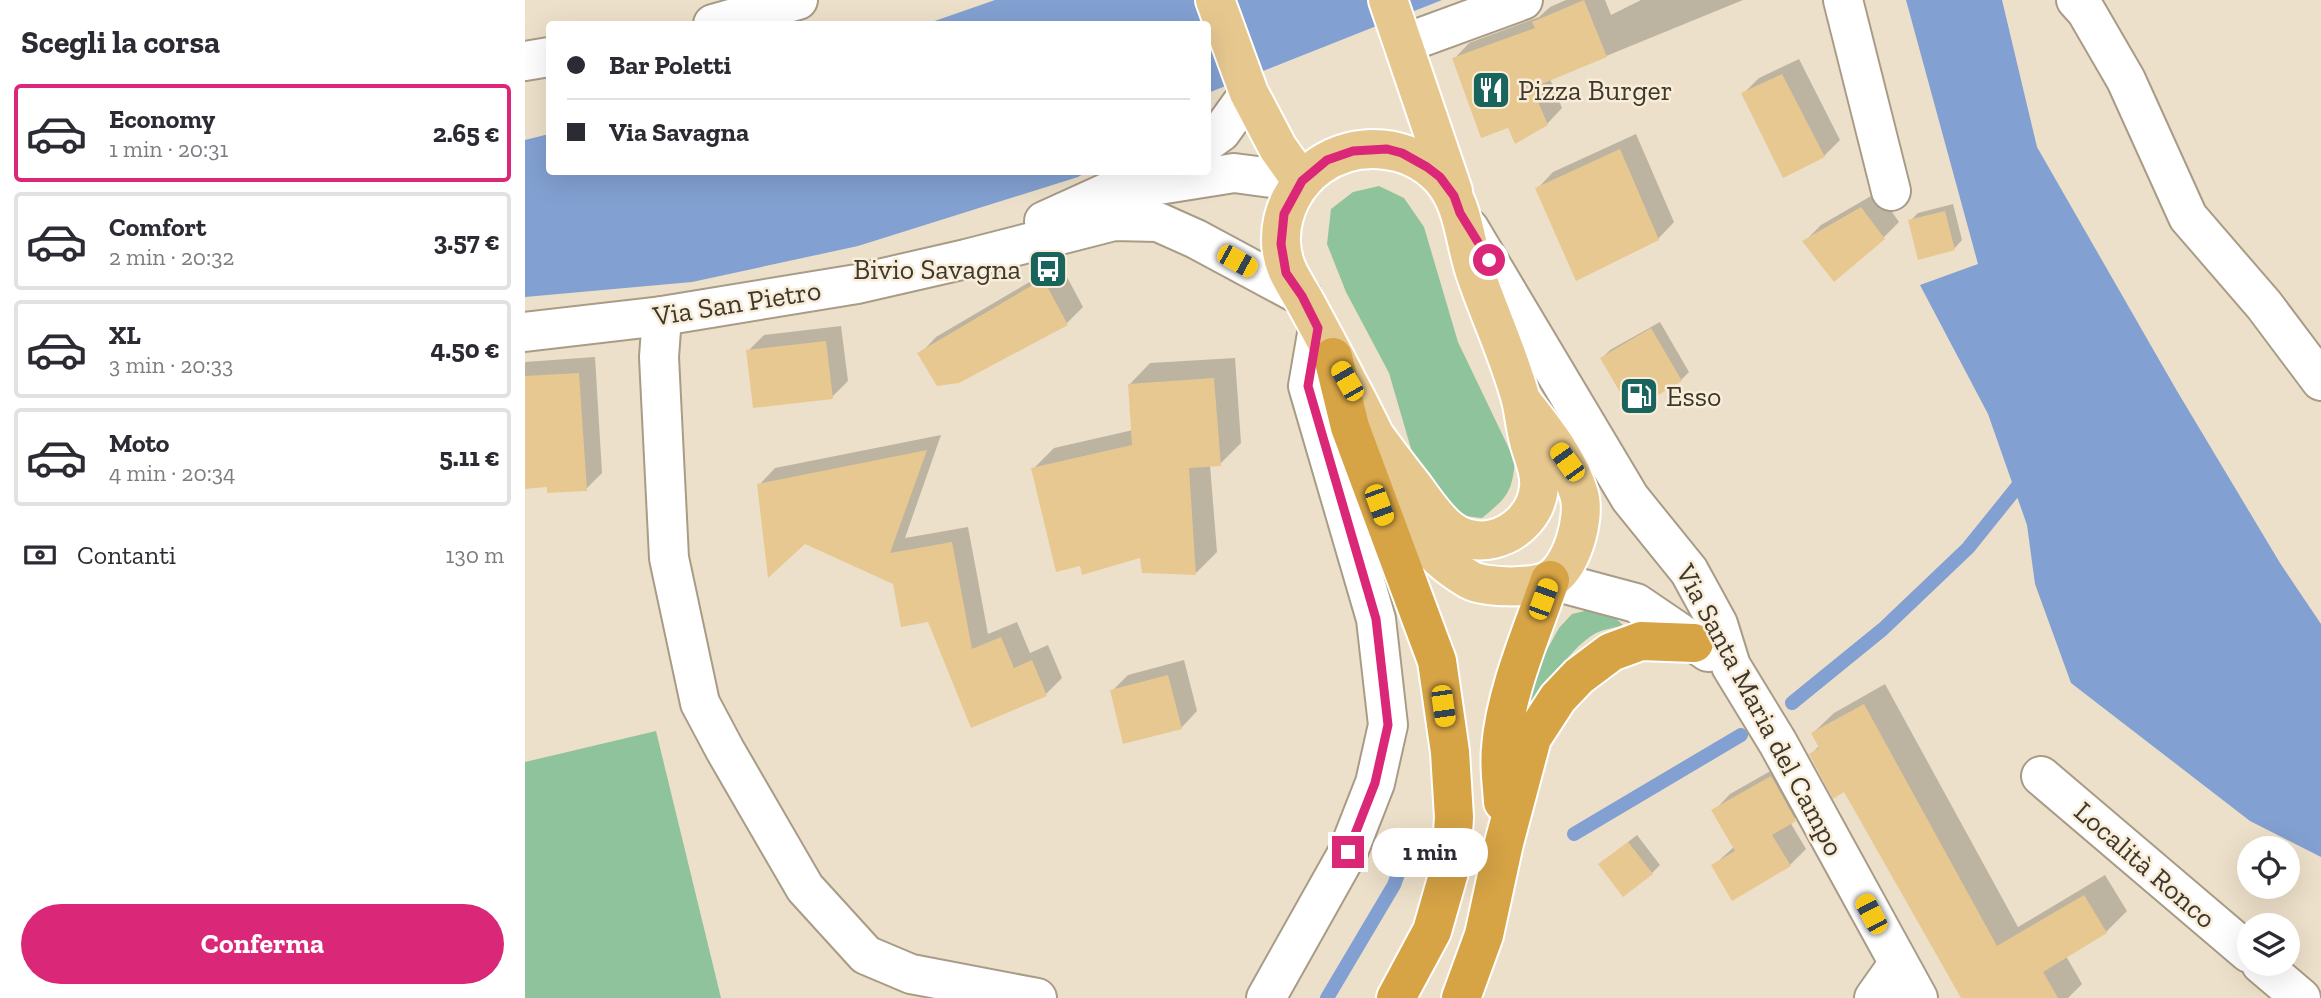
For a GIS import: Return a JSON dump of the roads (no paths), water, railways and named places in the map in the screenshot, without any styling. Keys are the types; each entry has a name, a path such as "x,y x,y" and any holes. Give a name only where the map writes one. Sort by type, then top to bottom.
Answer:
{"highway":[{"path":"1318,327 1350,427 1437,660 1450,752 1454,817 1451,865 1432,931 1396,998"},
{"path":"1504,843 1501,747 1518,668 1550,580"},
{"path":"1461,998 1484,935 1504,843 1532,738 1558,698 1579,676 1611,652 1641,641 1694,643"},
{"path":"1423,998 1430,981 1440,905"},
{"path":"1484,935 1484,998"}],"main road":[{"path":"1215,0 1249,93 1278,148 1302,181"},
{"path":"1373,433 1437,520 1460,537 1490,540 1513,531 1522,524 1535,503 1539,478 1521,400 1474,270 1460,213 1397,25"},
{"path":"1460,213 1454,196 1440,177 1427,167 1402,153 1370,148 1338,155 1312,171 1302,181 1284,214 1281,244 1286,273 1318,327 1373,433 1421,535 1441,560 1474,582 1507,588 1550,580 1571,557 1579,528 1581,498 1567,462 1521,400"}],"street":[{"path":"724,21 798,0"},
{"path":"1397,25 1523,0"},
{"path":"1843,0 1891,191"},
{"path":"2076,0 2086,11 2126,80 2188,217 2265,305 2321,381"},
{"path":"525,61 546,58"},
{"path":"1211,139 1221,132 1249,93"},
{"path":"1105,193 1234,173 1302,181"},
{"path":"966,259 1145,175"},
{"name":"Via Santa Maria del Campo","path":"1460,213 1630,498 1689,570 1718,624 1739,679 1918,998"},
{"name":"Via San Pietro","path":"525,332 662,316 857,284 1114,221 1158,222 1196,239 1318,327"},
{"path":"662,316 659,357 669,558 700,703 725,750 806,888 866,955 911,974 1037,998"},
{"path":"1266,998 1348,852 1375,783 1388,725 1376,619 1308,386 1318,327"},
{"path":"1550,580 1636,603 1694,643 1739,679"},
{"name":"Località Ronco","path":"2041,776 2237,943"},
{"path":"1874,998 1898,964"},
{"path":"2276,976 2301,998"}],"water":[{"path":"995,0 1442,0 1211,92 1211,21 935,21"},
{"path":"1906,0 2002,0 2037,147 2177,391 2280,563 2321,624 2321,857 2300,846 2300,836 2280,836 2250,821 2071,683 2035,584 2027,525 1988,414 1920,285 1978,264"},
{"path":"546,135 546,175 1082,175 858,246 692,282 525,297 525,140"}],"waterway":[{"path":"1792,703 1883,629 1968,548 2026,476"},
{"path":"1574,834 1741,735"},
{"path":"1327,998 1394,885 1411,839"}],"place":[{"name":"Pizza Burger","path":"1491,90"},
{"name":"Bivio Savagna","path":"1048,269"},
{"name":"Esso","path":"1639,396"}]}
